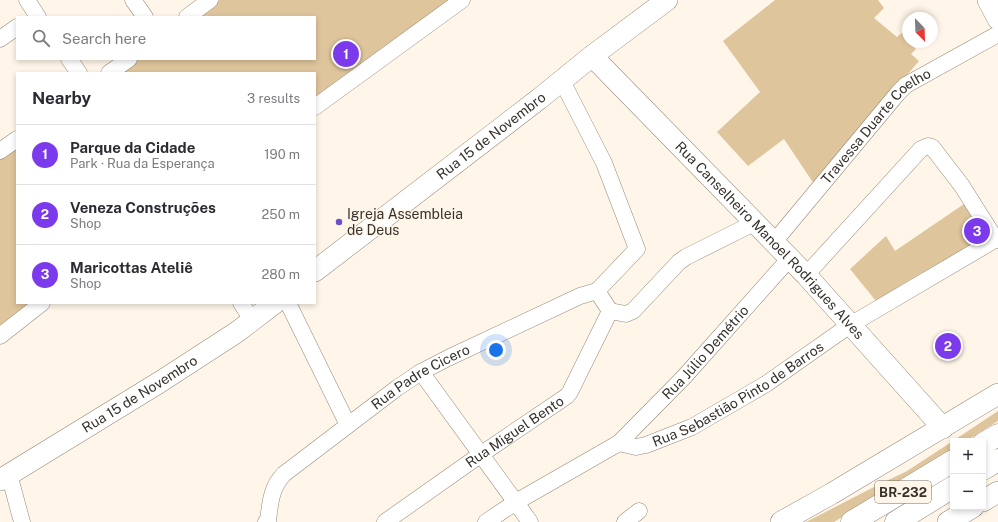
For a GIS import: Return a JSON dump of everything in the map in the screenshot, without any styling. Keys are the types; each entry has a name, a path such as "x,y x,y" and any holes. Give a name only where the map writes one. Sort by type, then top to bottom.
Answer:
{"highway":[{"path":"986,442 998,435"},
{"path":"986,467 998,460"},
{"name":"BR-232","path":"852,522 950,464"},
{"name":"BR-232","path":"896,522 950,490"}],"main road":[{"name":"Rua 15 de Novembro","path":"316,270 562,81 592,56 667,0"},
{"path":"988,0 998,19"},
{"name":"Rua Canselheiro Manoel Rodrigues Alves","path":"592,56 754,223 806,274 943,428"},
{"name":"Rua 15 de Novembro","path":"4,477 160,382 237,332 274,304"},
{"path":"781,522 943,428 998,394"},
{"path":"986,499 998,492"},
{"path":"948,522 968,510"}],"street":[{"path":"27,0 35,16"},
{"path":"133,0 143,16"},
{"path":"188,16 210,0"},
{"path":"316,106 462,0"},
{"path":"0,39 16,28"},
{"name":"Travessa Duarte Coelho","path":"774,242 902,89 913,81 998,34"},
{"path":"70,60 78,72"},
{"path":"110,72 128,60"},
{"path":"562,81 604,163 637,250 597,291 610,312 626,314 633,312 679,262 754,223"},
{"path":"0,150 16,139"},
{"path":"806,274 921,148 928,146 932,147 962,186 997,239"},
{"name":"Rua Sebastião Pinto de Barros","path":"619,443 636,446 646,445 692,427 766,384 850,325 997,239"},
{"name":"Rua Júlio Demétrio","path":"486,522 516,502 619,443 684,377 790,258"},
{"name":"Rua Padre Cicero","path":"267,522 275,485 281,477 397,388 421,372 448,358 580,296 597,291"},
{"path":"0,336 41,304"},
{"path":"242,304 252,320"},
{"path":"288,304 348,425"},
{"name":"Rua Miguel Bento","path":"385,522 480,454 562,400 570,392 610,312"},
{"path":"421,372 530,522"},
{"path":"4,477 22,522"},
{"path":"625,522 639,510"}],"shaded area":[{"path":"220,0 449,0 316,99 316,72 118,72 136,60 316,60 316,16 197,16"},
{"path":"775,0 878,0 884,8 874,18 897,37 902,33 902,48 915,48 916,49 911,54 919,61 877,110 816,187 784,139 748,166 717,132 760,92 723,41"},
{"path":"16,145 16,304 36,304 0,330 0,157"},
{"path":"964,204 975,221 968,226 979,241 911,279 876,301 850,269 886,236 895,251"},
{"path":"998,411 998,421 971,438 958,438"},
{"path":"950,443 950,451 834,522 806,522 872,488 907,471"}],"place":[{"name":"Parque da Cidade","path":"346,54"},
{"name":"Igreja Assembleia de Deus","path":"339,222"},
{"name":"Maricottas Ateliê","path":"977,231"},
{"name":"Veneza Construções","path":"948,346"}]}
